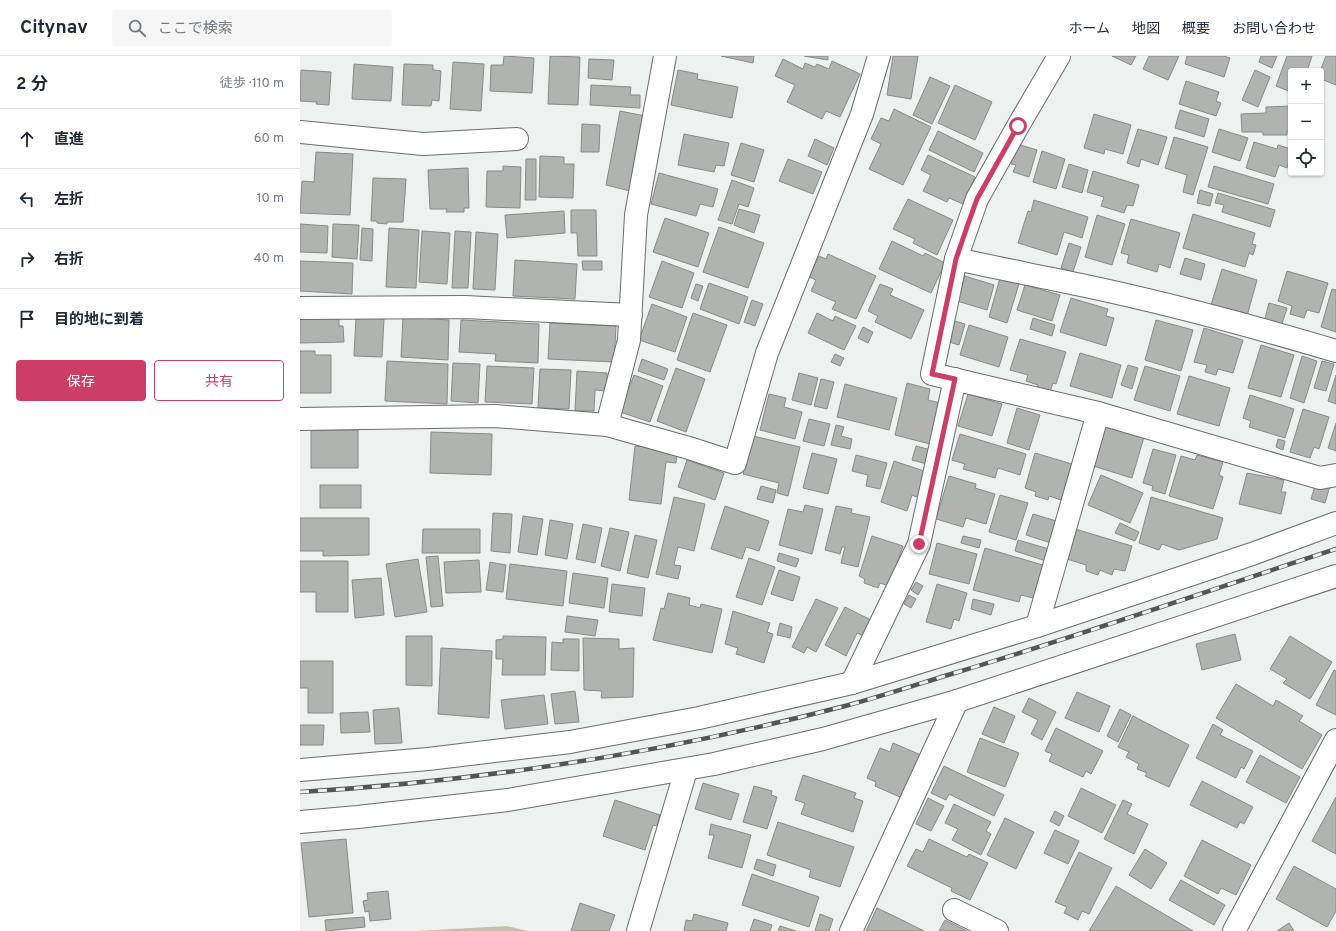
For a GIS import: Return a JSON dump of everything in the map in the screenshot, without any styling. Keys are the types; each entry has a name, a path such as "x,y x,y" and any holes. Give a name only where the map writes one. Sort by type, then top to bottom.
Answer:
{"street":[{"path":"607,425 629,340 636,215 665,56"},
{"path":"300,419 495,416 607,425 689,448 735,463 767,353 862,114 879,56"},
{"path":"1060,56 977,199 956,259 932,374 1098,413 1320,478 1336,475"},
{"path":"300,132 423,144 517,139"},
{"path":"956,259 1166,304 1258,328 1336,351"},
{"path":"300,308 465,307 631,315"},
{"path":"852,683 919,544 955,379"},
{"path":"1037,626 1098,413"},
{"path":"300,770 428,759 570,742 699,718 852,683 1037,626 1252,554 1336,523"},
{"path":"300,822 508,800 686,770 823,739 957,701 1336,576"},
{"path":"851,931 957,701"},
{"path":"1234,931 1336,740"},
{"path":"638,931 686,770"},
{"path":"954,910 997,931"}],"shaded area":[{"path":"507,926 528,931 417,931"}],"building":[{"path":"504,56 534,58 532,93 490,91 491,65 503,65"},
{"path":"550,56 580,57 578,105 548,104"},
{"path":"721,56 754,56 753,63"},
{"path":"804,56 828,56 828,60"},
{"path":"893,56 918,56 911,99 887,95"},
{"path":"1112,56 1136,56 1131,65"},
{"path":"1149,56 1179,56 1168,80 1143,69"},
{"path":"1187,56 1224,56 1230,58 1224,77 1185,64"},
{"path":"1261,56 1277,56 1272,68 1259,62"},
{"path":"1287,56 1312,56 1308,68 1288,68 1288,91 1276,86"},
{"path":"1326,56 1336,56 1336,85 1324,80 1324,68 1321,68"},
{"path":"589,59 614,60 612,80 588,78"},
{"path":"783,59 803,69 805,63 815,67 817,64 829,69 832,61 860,74 840,117 826,111 822,119 787,102 795,85 775,76"},
{"path":"453,62 484,64 481,111 450,109"},
{"path":"354,64 393,67 391,101 352,99"},
{"path":"404,64 433,65 433,70 441,71 439,101 432,100 431,106 402,105"},
{"path":"301,70 331,72 329,105 316,104 317,102 300,101"},
{"path":"678,70 698,74 697,79 738,87 732,118 671,105"},
{"path":"1255,70 1270,77 1258,107 1242,100"},
{"path":"930,77 950,86 932,124 913,115"},
{"path":"1186,81 1219,92 1216,101 1221,103 1216,116 1179,104"},
{"path":"591,85 631,87 630,95 640,95 640,108 590,105"},
{"path":"955,85 992,102 975,140 938,123"},
{"path":"1288,106 1287,135 1263,135 1263,132 1242,132 1241,114 1266,113 1266,107"},
{"path":"894,109 931,127 903,185 869,169 881,144 871,139 881,118 889,121"},
{"path":"1180,110 1209,119 1204,137 1175,128"},
{"path":"620,111 645,116 630,191 606,185"},
{"path":"1094,114 1131,125 1123,154 1105,149 1104,154 1084,148"},
{"path":"582,124 600,125 599,152 581,152"},
{"path":"1138,129 1167,137 1158,165 1141,159 1139,167 1127,163"},
{"path":"1219,129 1248,138 1240,161 1212,152"},
{"path":"938,131 983,153 974,172 929,150"},
{"path":"684,134 729,143 724,166 716,165 714,172 678,165"},
{"path":"1174,137 1208,147 1193,195 1183,192 1187,175 1165,168"},
{"path":"815,139 834,148 827,165 808,156"},
{"path":"1254,142 1277,149 1278,145 1288,148 1287,168 1279,165 1275,177 1246,168"},
{"path":"741,143 764,150 754,182 731,175"},
{"path":"1017,144 1037,150 1029,177 1013,172 1016,165 1011,164"},
{"path":"1042,151 1065,159 1056,189 1033,182"},
{"path":"316,152 353,154 350,215 300,213 302,181 314,182"},
{"path":"928,155 975,177 963,204 949,198 947,202 923,191 931,175 921,170"},
{"path":"540,156 564,157 564,164 574,164 573,198 539,197"},
{"path":"526,159 536,159 536,200 525,200"},
{"path":"788,159 822,172 813,194 779,181"},
{"path":"1069,164 1088,170 1082,193 1062,187"},
{"path":"503,166 521,167 520,208 486,207 487,171 503,171"},
{"path":"1214,166 1274,184 1268,204 1208,187"},
{"path":"468,168 469,208 464,208 464,212 446,212 447,209 430,209 428,170"},
{"path":"1093,171 1139,185 1133,206 1127,205 1124,213 1101,206 1104,197 1087,192"},
{"path":"659,173 718,189 713,207 700,204 696,216 651,204"},
{"path":"373,178 406,179 403,222 387,222 387,224 371,221"},
{"path":"732,180 754,188 748,207 739,204 732,224 718,220"},
{"path":"1200,190 1213,194 1210,206 1197,203"},
{"path":"1218,193 1275,210 1270,227 1222,212 1224,205 1215,203"},
{"path":"908,199 953,220 937,255 913,243 915,239 893,229"},
{"path":"1034,200 1088,217 1082,238 1064,232 1057,255 1018,243 1028,211 1031,212"},
{"path":"739,209 760,215 754,233 734,225"},
{"path":"571,210 596,210 597,256 578,256 577,233 571,233"},
{"path":"564,211 565,233 507,238 505,215"},
{"path":"1193,214 1255,233 1252,244 1256,245 1253,255 1249,253 1245,267 1183,248"},
{"path":"1097,215 1125,224 1112,265 1085,257"},
{"path":"665,218 709,233 698,267 653,252"},
{"path":"1131,219 1180,233 1170,268 1159,264 1157,272 1127,263 1129,255 1121,253"},
{"path":"300,224 328,226 327,253 300,252"},
{"path":"333,224 359,225 357,259 332,257"},
{"path":"719,227 764,243 748,288 703,272"},
{"path":"362,228 373,229 372,261 360,260"},
{"path":"389,228 419,230 416,288 386,287"},
{"path":"422,231 450,233 447,284 419,282"},
{"path":"455,231 471,232 468,288 452,288"},
{"path":"476,232 498,234 495,290 473,289"},
{"path":"892,241 923,256 925,253 945,263 931,293 879,269"},
{"path":"1069,243 1081,247 1073,272 1061,268"},
{"path":"828,254 876,276 856,319 832,309 836,302 811,291 816,280 809,277 819,256 826,259"},
{"path":"1185,258 1205,264 1201,280 1180,274"},
{"path":"515,260 577,264 575,299 513,296"},
{"path":"300,261 353,263 352,294 300,291"},
{"path":"582,261 602,261 602,270 583,270"},
{"path":"662,261 694,273 682,308 649,297"},
{"path":"1222,269 1257,280 1247,316 1211,305"},
{"path":"1287,271 1328,283 1319,313 1307,310 1304,318 1290,314 1292,306 1278,301"},
{"path":"965,276 994,285 987,310 957,301"},
{"path":"1000,278 1019,284 1007,323 989,317"},
{"path":"709,283 748,297 739,324 700,309"},
{"path":"696,284 703,286 698,301 691,298"},
{"path":"880,284 893,289 890,295 924,310 911,339 875,322 878,316 868,311"},
{"path":"1025,285 1060,295 1052,321 1017,310"},
{"path":"1332,289 1336,290 1336,332 1321,327"},
{"path":"1071,298 1108,309 1106,316 1114,318 1106,346 1060,332"},
{"path":"752,300 763,304 755,326 744,322"},
{"path":"1269,303 1287,308 1281,327 1264,322"},
{"path":"652,304 687,317 675,352 639,340"},
{"path":"693,313 727,325 710,372 677,360"},
{"path":"817,313 833,321 835,316 856,326 844,350 808,333"},
{"path":"339,316 339,326 343,326 344,342 300,343 300,317"},
{"path":"356,317 384,319 382,357 354,356"},
{"path":"403,317 449,320 448,360 401,357"},
{"path":"1033,318 1055,325 1052,336 1030,329"},
{"path":"461,320 539,324 538,363 495,361 496,354 459,352"},
{"path":"1156,320 1193,330 1181,371 1145,360"},
{"path":"955,321 965,324 959,345 949,342"},
{"path":"550,323 616,326 614,362 548,359"},
{"path":"969,325 1008,337 999,367 960,355"},
{"path":"863,327 873,332 868,343 858,338"},
{"path":"1204,328 1243,340 1233,373 1218,369 1216,375 1205,372 1207,365 1194,362"},
{"path":"1020,339 1066,352 1056,384 1053,383 1050,392 1037,388 1038,385 1026,381 1028,375 1010,370"},
{"path":"1261,345 1294,355 1281,397 1248,388"},
{"path":"300,351 315,351 315,355 331,355 331,393 300,393"},
{"path":"1080,353 1121,365 1112,398 1070,386"},
{"path":"835,354 844,358 840,366 831,362"},
{"path":"1302,356 1317,361 1304,403 1290,398"},
{"path":"642,359 668,369 664,380 638,371"},
{"path":"387,361 448,364 447,404 385,401"},
{"path":"1322,361 1334,364 1326,391 1314,388"},
{"path":"453,363 480,364 478,403 451,401"},
{"path":"1128,365 1138,368 1132,389 1121,385"},
{"path":"487,366 534,368 532,404 485,402"},
{"path":"1145,366 1180,376 1170,411 1134,400"},
{"path":"676,368 705,379 686,432 657,421"},
{"path":"540,369 571,370 569,409 538,408"},
{"path":"577,371 607,373 606,391 595,390 594,411 575,411"},
{"path":"799,373 818,378 811,405 792,400"},
{"path":"634,375 663,386 650,422 620,412"},
{"path":"1336,375 1336,404 1328,401"},
{"path":"1189,376 1230,388 1219,426 1177,414"},
{"path":"821,379 834,382 827,409 814,406"},
{"path":"907,383 930,389 928,400 940,403 930,444 895,435"},
{"path":"845,384 897,398 889,430 837,417"},
{"path":"769,394 786,398 784,407 802,412 795,439 760,430"},
{"path":"968,394 1002,404 992,436 958,426"},
{"path":"1250,395 1294,409 1285,438 1249,427 1251,421 1243,418"},
{"path":"1017,408 1040,415 1029,450 1007,443"},
{"path":"1303,409 1329,417 1319,449 1314,447 1310,458 1290,452"},
{"path":"809,419 830,424 824,446 803,441"},
{"path":"1336,423 1336,451 1328,448"},
{"path":"836,425 844,427 841,436 852,439 850,449 831,445"},
{"path":"1105,425 1144,437 1132,478 1093,466"},
{"path":"311,430 358,430 358,468 311,468"},
{"path":"431,432 492,434 491,475 430,473"},
{"path":"960,434 1026,454 1020,475 998,468 995,478 963,469 965,464 952,460"},
{"path":"753,436 800,447 788,496 777,493 779,483 743,474"},
{"path":"1278,439 1285,441 1283,450 1276,447"},
{"path":"635,446 677,450 676,463 666,462 661,504 629,500"},
{"path":"916,446 931,450 927,464 912,460"},
{"path":"1153,449 1176,455 1165,494 1152,490 1153,486 1143,483"},
{"path":"812,453 837,459 828,494 803,488"},
{"path":"1035,453 1072,464 1061,500 1049,496 1048,500 1035,496 1036,492 1025,488"},
{"path":"856,455 887,463 880,489 866,486 868,475 852,471"},
{"path":"1197,455 1223,462 1219,475 1223,477 1213,509 1169,496 1181,456 1195,460"},
{"path":"687,460 724,473 715,500 678,487"},
{"path":"894,461 927,472 919,498 912,495 907,511 881,502"},
{"path":"1247,473 1284,480 1281,492 1286,492 1281,514 1239,504"},
{"path":"1101,475 1143,493 1130,523 1088,505"},
{"path":"949,476 976,484 975,488 995,494 986,524 966,518 963,527 936,519"},
{"path":"1316,483 1330,486 1325,503 1311,499"},
{"path":"320,485 361,485 361,508 320,508"},
{"path":"761,486 776,490 773,503 757,499"},
{"path":"1000,495 1028,503 1016,540 989,532"},
{"path":"674,497 705,504 694,551 678,547 674,565 681,566 678,579 656,574"},
{"path":"1151,497 1223,518 1217,539 1179,550 1162,544 1159,550 1139,543"},
{"path":"805,505 823,509 812,554 779,545 788,509 803,512"},
{"path":"725,506 769,521 759,551 746,547 742,559 711,549"},
{"path":"836,506 852,509 851,513 870,517 858,567 841,563 845,547 842,547 840,554 825,550"},
{"path":"493,513 512,514 510,553 491,551"},
{"path":"1033,514 1060,522 1054,544 1026,535"},
{"path":"523,516 543,519 537,555 518,552"},
{"path":"300,518 369,518 369,555 323,556 323,551 300,551"},
{"path":"550,520 573,524 567,559 545,555"},
{"path":"1120,523 1139,532 1135,541 1115,533"},
{"path":"583,524 602,528 595,563 576,559"},
{"path":"610,528 629,532 620,571 601,566"},
{"path":"423,529 480,529 480,553 422,553"},
{"path":"1075,529 1132,546 1125,571 1114,569 1112,575 1100,570 1098,575 1086,571 1086,565 1067,559"},
{"path":"635,535 657,540 648,578 627,573"},
{"path":"872,536 903,546 889,586 880,583 878,588 864,583 865,579 859,576"},
{"path":"963,536 981,540 979,548 961,543"},
{"path":"1018,540 1049,549 1046,561 1015,551"},
{"path":"937,543 977,554 969,584 929,574"},
{"path":"985,548 1046,566 1037,599 1021,595 1019,602 973,590"},
{"path":"779,553 799,559 796,567 777,561"},
{"path":"438,556 443,606 431,607 426,557"},
{"path":"749,558 775,567 762,605 736,597"},
{"path":"418,559 427,612 395,617 386,564"},
{"path":"479,560 481,592 446,593 444,562"},
{"path":"300,561 348,561 348,612 316,612 316,592 300,592"},
{"path":"490,562 506,565 503,592 486,590"},
{"path":"510,564 567,571 563,606 506,599"},
{"path":"779,570 800,577 793,601 771,594"},
{"path":"573,573 608,578 604,608 569,603"},
{"path":"381,578 384,615 355,618 352,580"},
{"path":"916,582 923,586 918,595 911,590"},
{"path":"612,584 645,588 642,616 609,612"},
{"path":"937,584 967,593 959,621 954,619 951,629 926,622"},
{"path":"668,593 690,598 689,605 700,608 701,604 722,609 712,653 653,640 661,608 664,609"},
{"path":"909,595 916,599 911,608 904,604"},
{"path":"816,599 838,608 816,652 807,647 804,653 792,647"},
{"path":"973,599 994,604 991,615 971,609"},
{"path":"845,607 871,620 864,636 857,633 846,656 825,645"},
{"path":"733,611 770,623 767,632 773,634 764,663 736,654 738,648 725,644"},
{"path":"567,616 598,620 595,636 565,632"},
{"path":"780,623 792,627 790,638 777,635"},
{"path":"1235,634 1241,660 1202,670 1196,644"},
{"path":"406,636 432,636 432,686 406,685"},
{"path":"503,636 546,637 545,675 502,675 503,659 496,659 496,640 503,639"},
{"path":"1290,636 1332,662 1310,699 1283,683 1287,679 1270,669"},
{"path":"583,638 619,639 619,649 634,648 633,697 601,698 602,691 584,690"},
{"path":"563,639 579,639 579,671 551,670 552,642 563,643"},
{"path":"441,648 492,651 489,718 438,714"},
{"path":"300,661 333,661 333,713 308,713 308,688 300,688"},
{"path":"1334,670 1336,671 1336,715 1316,705"},
{"path":"1236,684 1273,706 1276,700 1303,716 1299,721 1322,735 1302,769 1216,718"},
{"path":"575,691 579,722 555,724 551,694"},
{"path":"1077,692 1110,706 1099,732 1065,718"},
{"path":"544,695 548,724 505,729 501,700"},
{"path":"1029,698 1056,712 1042,740 1031,734 1038,720 1022,712"},
{"path":"994,707 1015,716 1004,743 982,734"},
{"path":"399,708 402,743 375,744 373,710"},
{"path":"1120,709 1131,715 1118,742 1107,736"},
{"path":"368,712 370,732 341,733 340,713"},
{"path":"1133,716 1189,745 1169,787 1145,776 1147,773 1137,769 1139,764 1126,757 1129,752 1118,747"},
{"path":"1213,724 1223,730 1220,735 1253,751 1244,769 1241,767 1236,778 1196,758"},
{"path":"300,725 324,725 323,745 300,745"},
{"path":"1056,728 1103,751 1091,774 1086,771 1083,777 1049,761 1052,754 1045,751"},
{"path":"980,738 1019,753 1005,787 967,772"},
{"path":"893,743 921,755 902,798 875,786 876,782 867,778 880,748 890,752"},
{"path":"1260,755 1300,777 1286,803 1246,782"},
{"path":"944,766 1004,795 994,816 949,794 946,800 931,793"},
{"path":"803,775 856,793 854,798 863,801 853,832 801,814 805,803 795,800"},
{"path":"1202,781 1253,807 1244,824 1240,822 1237,828 1190,805"},
{"path":"703,783 739,794 731,820 695,809"},
{"path":"754,786 772,791 771,795 777,797 767,829 743,822"},
{"path":"1081,788 1116,805 1102,833 1068,816"},
{"path":"1336,797 1336,854 1312,841"},
{"path":"928,798 944,806 931,831 916,824"},
{"path":"615,800 660,815 657,826 653,825 645,850 603,836"},
{"path":"1123,800 1132,804 1127,814 1148,824 1134,854 1104,839"},
{"path":"954,804 991,822 986,831 991,834 981,855 952,840 958,829 945,823"},
{"path":"1055,811 1064,816 1059,826 1050,821"},
{"path":"1005,818 1034,832 1016,869 987,855"},
{"path":"778,822 854,847 840,887 809,877 811,870 767,855"},
{"path":"711,824 751,835 742,868 708,858 714,835 709,835"},
{"path":"1055,830 1079,841 1068,864 1044,853"},
{"path":"346,839 353,913 309,917 301,843"},
{"path":"929,839 967,857 969,854 988,863 970,900 951,891 952,888 907,866 916,849 923,852"},
{"path":"1202,840 1251,865 1236,895 1221,888 1218,894 1184,876"},
{"path":"1145,849 1167,863 1151,889 1129,875"},
{"path":"1079,852 1112,868 1089,914 1082,911 1078,920 1064,913 1067,907 1055,902"},
{"path":"757,859 776,865 773,876 754,869"},
{"path":"1294,866 1336,889 1336,911 1327,927 1276,899"},
{"path":"752,874 819,897 809,927 742,905"},
{"path":"1181,880 1225,905 1214,925 1169,900"},
{"path":"1116,886 1193,931 1089,931"},
{"path":"388,891 391,919 370,921 369,911 365,912 363,901 368,900 367,893"},
{"path":"580,903 615,915 609,931 571,931"},
{"path":"877,908 898,918 924,931 866,931"},
{"path":"694,914 728,923 726,931 684,931 686,920 692,921"},
{"path":"820,914 833,919 829,931 815,931"},
{"path":"364,917 365,927 326,931 325,920"},
{"path":"754,919 772,925 770,931 750,931"},
{"path":"945,920 967,931 939,931"},
{"path":"1289,923 1294,931 1277,931"},
{"path":"780,926 796,931 778,931"}],"railway":[{"path":"300,792 438,780 575,762 643,751 778,722 845,706 1006,657 1336,549"}],"route":[{"path":"919,544 955,379 932,374 956,259 977,199 1018,126"}]}
